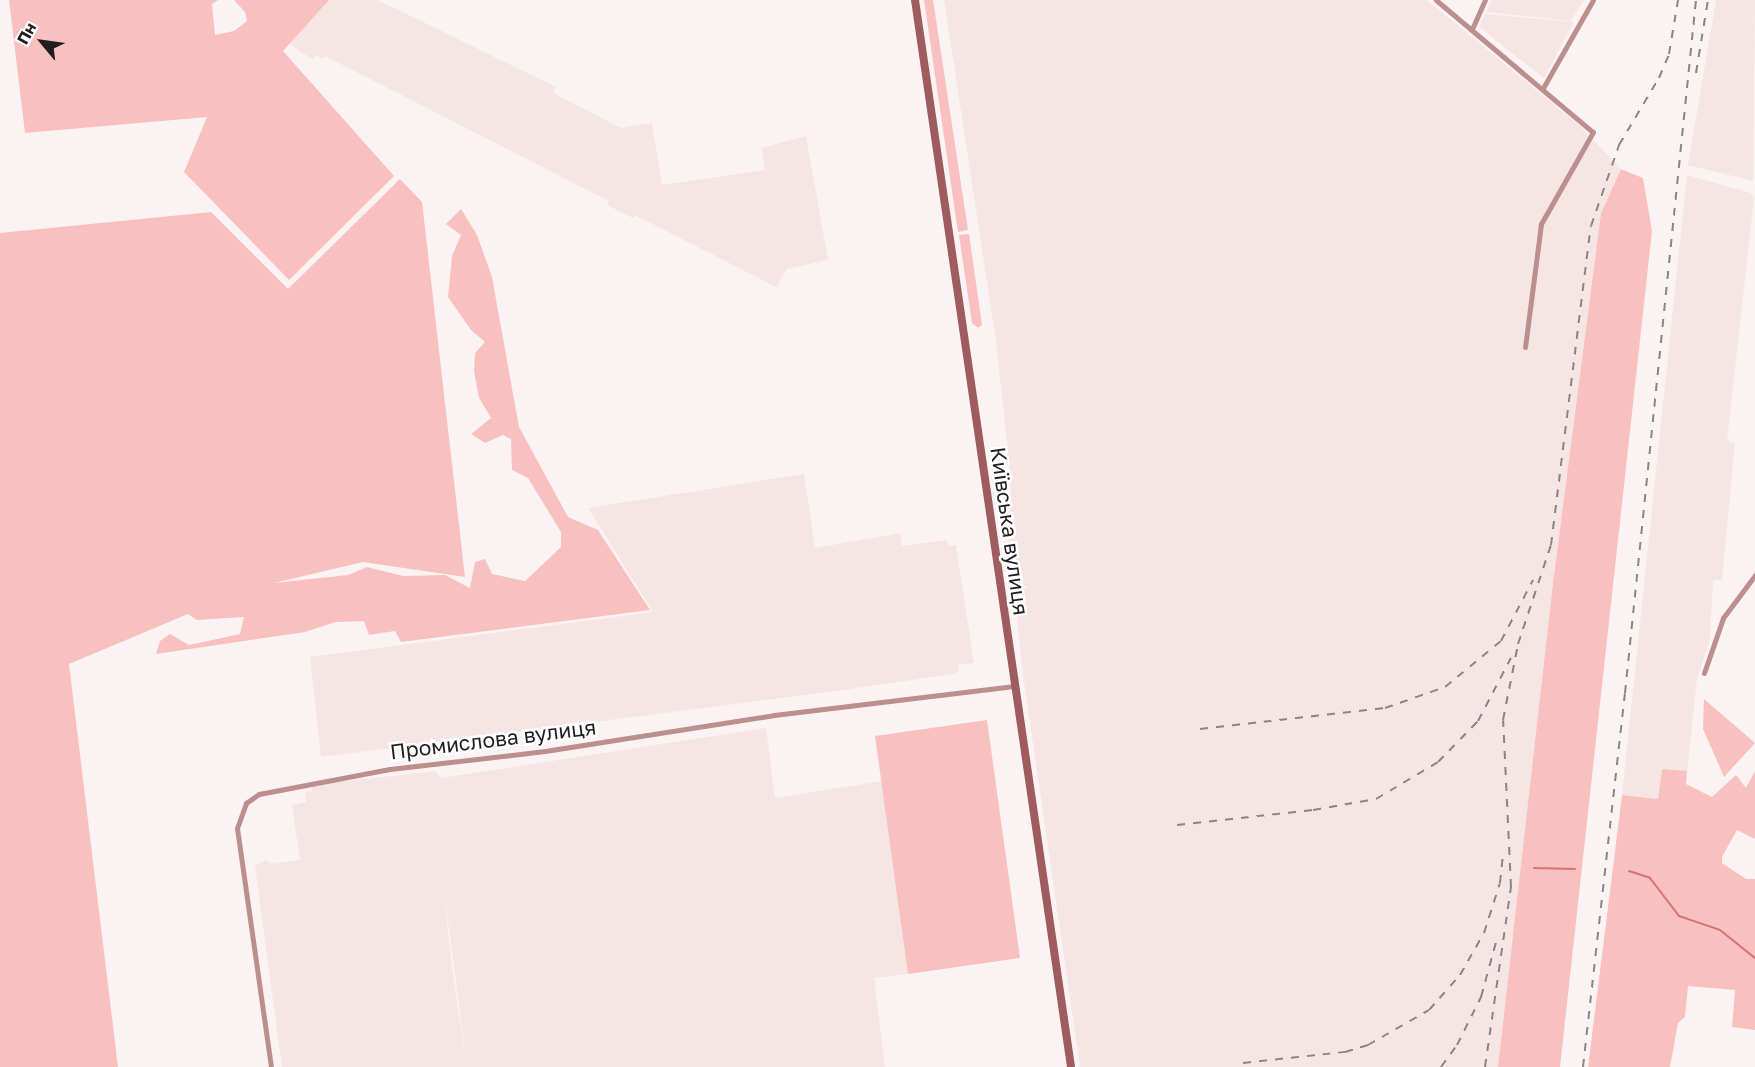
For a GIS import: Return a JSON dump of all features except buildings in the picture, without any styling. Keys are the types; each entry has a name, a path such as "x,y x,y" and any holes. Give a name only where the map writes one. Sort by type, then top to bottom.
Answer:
{"main road":[{"name":"Київська вулиця","path":"915,0 1071,1067"}],"street":[{"path":"1436,0 1593,132 1541,224 1526,347"},
{"path":"1472,29 1485,0"},
{"path":"1543,88 1593,0"},
{"path":"1704,673 1724,618 1755,575"},
{"name":"Промислова вулиця","path":"271,1067 237,828 246,803 259,794 390,769 544,751 774,715 1014,686"}],"shaded area":[{"path":"9,0 218,0 212,4 215,35 234,31 247,21 245,12 234,0 329,0 283,51 394,176 289,280 184,172 207,117 25,133"},
{"path":"329,0 378,0 556,87 553,93 621,128 652,123 662,185 765,170 761,148 806,136 828,260 787,269 776,287 635,215 633,218 609,206 607,200 325,56 323,59 315,55 313,59 289,43"},
{"path":"924,0 933,0 968,230 958,232"},
{"path":"944,0 1427,0 1580,126 1621,169 1601,213 1553,583 1498,1067 1080,1067 1024,682 1008,543 1011,478 996,341"},
{"path":"1491,0 1584,0 1571,21 1486,12"},
{"path":"1716,0 1755,0 1753,181 1688,165"},
{"path":"1485,14 1574,22 1544,78 1479,27"},
{"path":"1621,169 1643,178 1652,231 1560,1067 1498,1067 1553,583 1601,213"},
{"path":"1687,175 1751,193 1754,198 1727,441 1735,443 1722,580 1713,580 1710,639 1697,679 1687,771 1662,769 1658,799 1622,795"},
{"path":"400,179 422,202 465,577 363,562 274,583 348,575 367,567 403,576 445,575 470,588 475,562 485,559 492,574 525,581 561,547 561,532 528,478 512,470 511,439 503,435 485,443 471,434 491,418 479,398 474,371 475,353 485,342 471,330 448,297 452,256 461,235 446,224 461,209 477,235 492,277 519,427 568,517 598,530 650,610 401,642 395,631 369,635 364,621 336,622 305,632 156,654 160,641 170,634 189,645 240,634 244,617 197,620 188,614 69,664 118,1067 0,1067 0,233 211,212 288,289"},
{"path":"969,234 982,325 978,328 972,323 959,235"},
{"path":"804,474 815,548 900,533 902,546 947,540 948,546 956,545 974,663 958,665 959,671 953,674 836,691 321,757 310,657 653,612 588,508"},
{"path":"1704,699 1755,743 1724,777 1703,729"},
{"path":"987,720 1020,958 908,974 875,736"},
{"path":"766,728 775,798 882,781 908,974 874,978 885,1067 282,1067 255,866 266,860 271,864 300,860 292,805 306,802 305,792 312,791 312,785 435,771 441,778","holes":["443,884 467,1066 452,968"]},
{"path":"1662,769 1687,771 1686,784 1712,797 1736,775 1746,788 1755,771 1755,839 1737,830 1722,857 1722,863 1746,879 1755,879 1755,1030 1732,1027 1735,990 1688,986 1685,1017 1678,1023 1670,1067 1588,1067 1622,795 1658,799"}],"waterway":[{"path":"1534,868 1575,869"},
{"path":"1629,871 1650,878 1679,916 1720,930 1755,958"}],"railway":[{"path":"1485,1067 1511,887 1503,720 1518,644 1551,545 1591,226 1619,145 1659,78 1669,54 1678,0"},
{"path":"1583,1067 1625,693 1696,0"},
{"path":"1696,73 1708,0"},
{"path":"1200,729 1385,708 1445,687 1501,641 1533,580"},
{"path":"1177,825 1313,810 1376,799 1438,762 1478,721 1511,658"},
{"path":"1243,1063 1345,1052 1368,1045 1429,1010 1460,975 1484,933 1500,883 1503,855"},
{"path":"1441,1067 1457,1045 1481,997 1496,942"}]}
